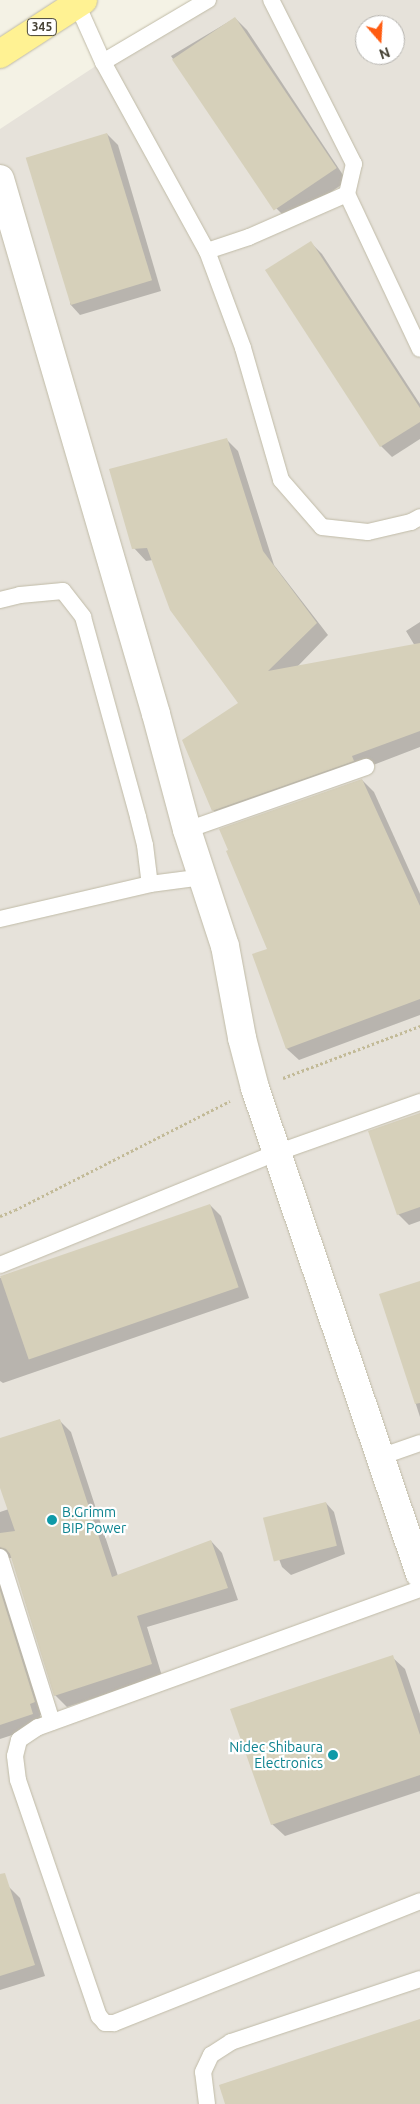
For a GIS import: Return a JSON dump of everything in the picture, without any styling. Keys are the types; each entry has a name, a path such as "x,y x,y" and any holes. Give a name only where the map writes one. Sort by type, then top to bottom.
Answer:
{"main road":[{"name":"345","path":"0,54 80,2"}],"street":[{"path":"0,179 156,714 187,830 225,946 242,1038 255,1088 420,1574"}],"lane":[{"path":"103,62 208,0"},
{"path":"271,0 354,164 347,194 420,349"},
{"path":"80,2 103,62 207,251 243,348 282,480 322,527 368,532 411,522 420,517"},
{"path":"207,251 250,237 347,194"},
{"path":"0,600 20,595 63,591 83,617 143,836 150,884"},
{"path":"187,830 366,766"},
{"path":"0,919 150,884 203,877"},
{"path":"0,1265 276,1153 420,1102"},
{"path":"380,1457 420,1443"},
{"path":"0,1558 52,1722"},
{"path":"420,1589 38,1727 19,1740 15,1756 18,1780 99,2016 105,2023 114,2022 420,1901"},
{"path":"207,2104 203,2072 211,2055 231,2042 420,1979"}],"path":[{"path":"0,1216 255,1088 420,1026"}],"shaded area":[{"path":"196,0 420,0 420,2104 0,2104 0,129"}],"building":[{"path":"235,17 337,168 274,210 172,59"},
{"path":"107,133 152,280 71,305 26,158"},
{"path":"311,241 420,408 420,422 380,447 265,270"},
{"path":"227,438 263,551 317,623 268,671 420,643 420,731 352,756 354,761 212,811 182,740 238,703 170,610 147,548 132,549 109,469"},
{"path":"362,779 420,906 420,999 286,1049 252,954 267,949 226,851 228,850 219,829"},
{"path":"420,1113 420,1207 397,1215 368,1131"},
{"path":"210,1204 239,1287 29,1359 0,1276"},
{"path":"420,1281 420,1403 415,1404 379,1294"},
{"path":"60,1419 112,1577 211,1540 228,1588 137,1616 152,1664 54,1696 10,1554 6,1549 0,1547 0,1533 15,1531 0,1488 0,1438"},
{"path":"326,1502 337,1546 274,1561 263,1518"},
{"path":"0,1590 35,1702 30,1704 33,1714 0,1725"},
{"name":"Nidec Shibaura Electronics","path":"393,1655 420,1735 420,1775 271,1825 230,1709"},
{"path":"5,1873 35,1965 0,1976 0,1874"},
{"path":"420,2019 420,2104 225,2104 219,2085"}],"place":[{"name":"B.Grimm BIP Power","path":"52,1520"},
{"name":"Nidec Shibaura Electronics","path":"333,1755"}]}
